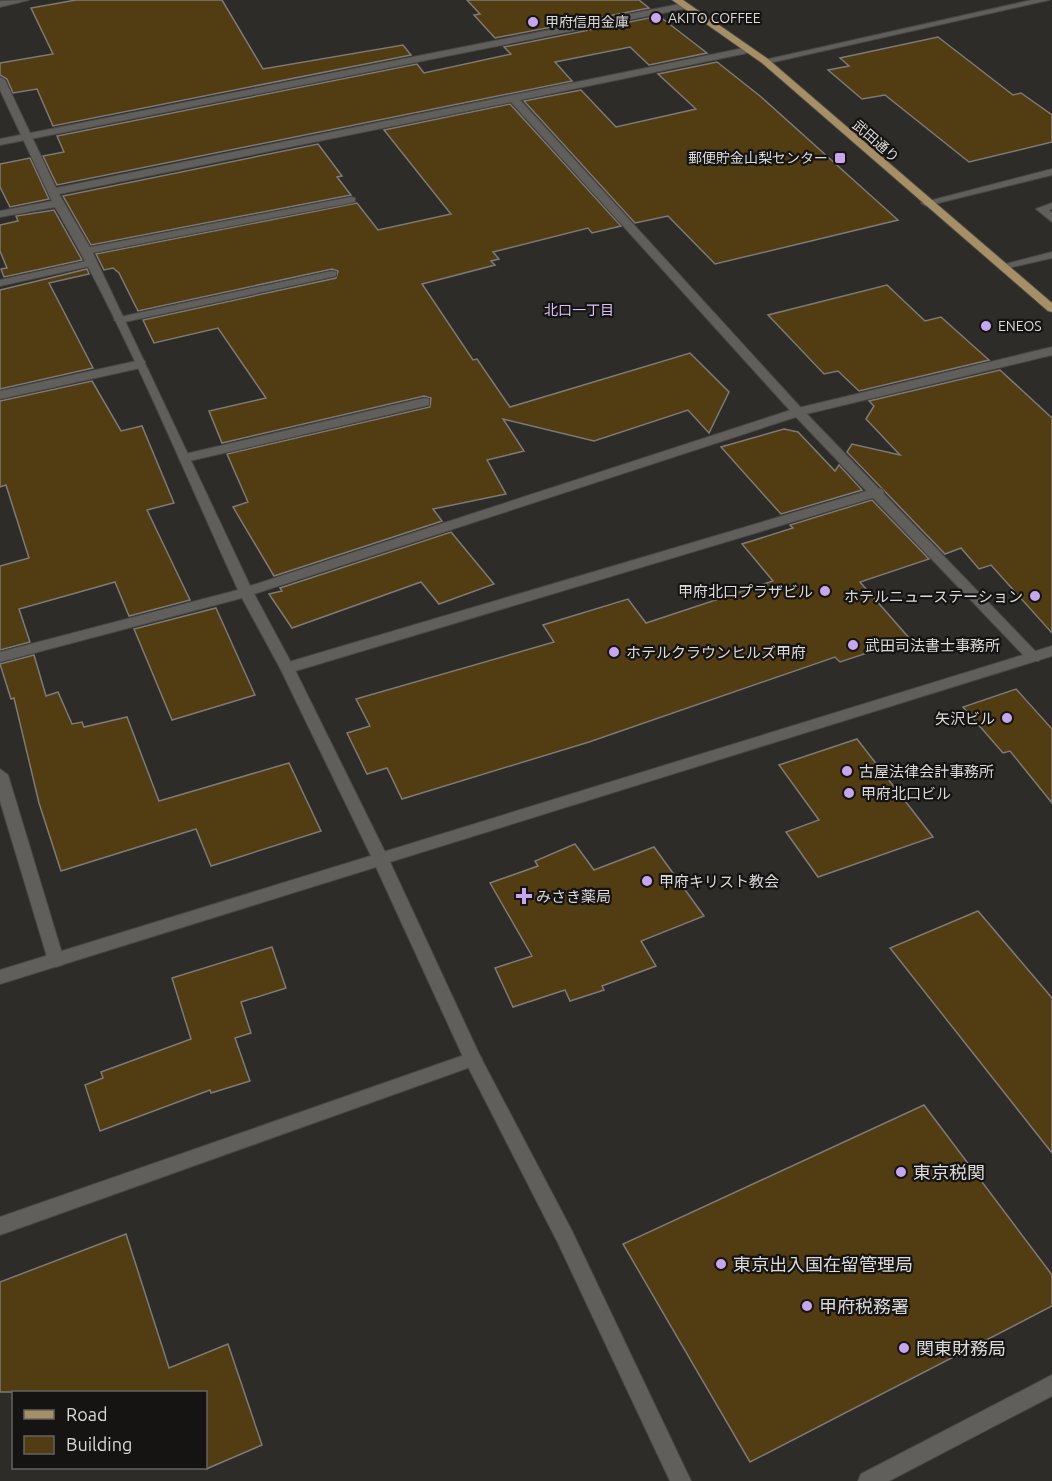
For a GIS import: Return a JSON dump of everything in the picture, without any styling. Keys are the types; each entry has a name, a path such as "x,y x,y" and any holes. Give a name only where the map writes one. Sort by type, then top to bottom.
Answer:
{"main road":[{"name":"武田通り","path":"680,2 765,61 1052,309"}],"street":[{"path":"0,4 24,0"},
{"path":"765,61 1044,0"},
{"path":"0,142 680,2"},
{"path":"0,214 56,197 749,50"},
{"path":"0,80 26,137 120,320 246,592 287,668 380,858 473,1059 565,1237 681,1481"},
{"path":"515,100 798,412 1034,658"},
{"path":"926,202 1052,172"},
{"path":"0,283 89,257 351,200"},
{"path":"1052,206 1041,209 1052,219"},
{"path":"1004,266 1052,255"},
{"path":"120,320 332,274"},
{"path":"0,657 246,592 798,412 1052,351"},
{"path":"0,395 141,364"},
{"path":"184,458 425,402"},
{"path":"287,668 877,492"},
{"path":"0,977 1052,651"},
{"path":"0,775 56,960"},
{"path":"0,1226 473,1059"},
{"path":"868,1481 1052,1385"}],"building":[{"path":"76,0 222,0 263,69 403,45 411,55 53,126 37,89 13,93 7,79 0,75 0,63 53,54 31,8"},
{"path":"467,0 639,0 649,8 495,38 474,15 480,14"},
{"path":"659,16 707,53 649,65 630,47 555,62 572,81 57,185 43,156 64,152 57,136 417,64 424,73 511,54 504,47"},
{"path":"938,37 1013,95 1021,93 1052,115 1052,142 969,162 885,95 862,99 828,70 849,66 840,58"},
{"path":"717,62 760,96 898,220 715,264 668,216 635,223 524,101 581,90 616,127 696,109 658,74"},
{"path":"510,104 621,226 592,233 588,228 493,252 499,259 491,261 495,265 422,284 473,360 477,359 510,407 690,353 729,392 709,433 688,410 594,441 503,419 524,451 487,460 506,494 433,509 442,521 274,576 233,507 248,502 227,454 430,407 431,398 424,396 222,443 209,411 266,398 218,328 154,343 143,320 336,278 338,271 332,269 138,311 119,273 113,268 104,270 96,254 357,203 378,230 451,214 384,130"},
{"path":"318,144 342,176 337,177 351,195 91,245 63,196"},
{"path":"30,158 49,199 10,207 0,187 0,164"},
{"path":"54,210 82,260 4,277 1,269 7,268 0,251 0,225 18,221 16,216"},
{"path":"87,269 89,274 49,283 93,368 0,389 0,290"},
{"path":"887,285 925,321 941,317 989,360 859,391 838,371 824,374 768,315"},
{"path":"1000,370 1052,418 1052,633 991,565 979,569 961,548 945,554 847,452 852,444 900,455 866,419 874,406 869,401"},
{"path":"92,381 121,431 142,426 174,503 147,510 190,600 129,616 115,582 19,609 30,642 0,650 0,566 29,558 6,485 0,487 0,401"},
{"path":"784,429 798,432 835,471 839,465 862,490 781,514 721,447"},
{"path":"872,500 929,559 860,582 910,639 840,662 835,657 589,742 402,799 387,768 367,774 347,733 370,726 356,699 554,642 543,625 628,599 646,623 773,581 742,544 793,528 790,525"},
{"path":"451,532 494,584 439,604 421,582 292,628 269,594 282,591 280,588"},
{"path":"216,608 255,695 172,720 134,629"},
{"path":"34,655 46,696 58,692 72,724 82,722 84,727 127,717 159,801 289,763 321,831 211,866 196,829 61,871 39,803 14,698 11,699 0,664"},
{"name":"矢沢ビル","path":"1016,689 1052,729 1052,803 1010,751 1003,753 963,707"},
{"name":"甲府北口ビル","path":"857,739 933,837 818,877 786,832 819,820 779,765"},
{"path":"575,844 594,870 654,847 704,916 641,941 656,966 602,986 604,990 570,1001 565,990 513,1007 495,968 532,956 490,883 538,866 535,861"},
{"path":"978,911 1052,998 1052,1153 890,948"},
{"path":"272,947 286,988 241,1002 251,1033 235,1038 250,1081 211,1093 210,1090 100,1131 85,1085 103,1078 101,1072 191,1039 172,978"},
{"path":"924,1105 1052,1275 1052,1306 750,1462 623,1244"},
{"path":"126,1234 169,1368 228,1344 262,1445 207,1469 207,1391 0,1392 0,1282"}],"place":[{"name":"AKITO COFFEE","path":"656,18"},
{"name":"甲府信用金庫","path":"533,22"},
{"name":"郵便貯金山梨センター","path":"840,158"},
{"name":"ENEOS","path":"986,326"},
{"name":"甲府北口プラザビル","path":"825,591"},
{"name":"ホテルニューステーション","path":"1035,596"},
{"name":"武田司法書士事務所","path":"853,645"},
{"name":"ホテルクラウンヒルズ甲府","path":"614,652"},
{"name":"矢沢ビル","path":"1007,718"},
{"name":"古屋法律会計事務所","path":"847,771"},
{"name":"甲府北口ビル","path":"849,793"},
{"name":"甲府キリスト教会","path":"647,881"},
{"name":"みさき薬局","path":"524,896"},
{"name":"東京税関","path":"901,1172"},
{"name":"東京出入国在留管理局","path":"721,1264"},
{"name":"甲府税務署","path":"807,1306"},
{"name":"関東財務局","path":"904,1348"}],"district":[{"name":"北口一丁目","path":"579,310"}]}
